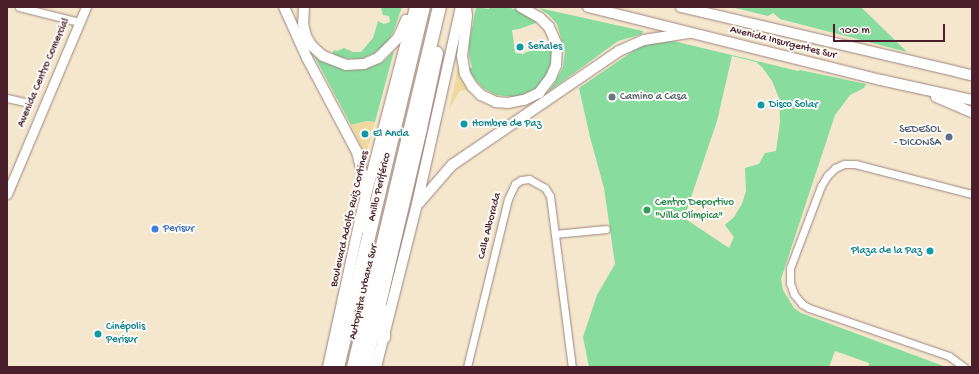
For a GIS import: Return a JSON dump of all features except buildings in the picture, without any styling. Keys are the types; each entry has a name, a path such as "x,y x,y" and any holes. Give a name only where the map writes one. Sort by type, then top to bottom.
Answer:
{"highway":[{"name":"Anillo Periférico","path":"337,367 423,7"},
{"name":"Autopista Urbana Sur","path":"346,367 432,7"},
{"name":"Autopista Urbana Sur","path":"353,367 439,7"},
{"path":"364,367 420,128 445,7"},
{"path":"360,226 375,186 400,100"},
{"path":"383,337 382,315 391,270 390,260"}],"main road":[{"path":"284,7 305,54 357,152 363,176 363,207"},
{"path":"304,7 302,24 311,46 327,58 341,64 353,65 372,61 388,49 401,32 410,7"},
{"name":"Boulevard Adolfo Ruiz Cortines","path":"328,367 363,207 415,7"},
{"path":"376,367 416,208 462,7"},
{"path":"466,7 467,16 462,56 466,74 472,86 481,95 496,102 508,103 524,100 539,93 551,78 556,65 557,45 549,28 540,18 521,7"},
{"name":"Avenida Insurgentes Sur","path":"588,7 695,32 910,87 972,100"},
{"name":"Avenida Insurgentes Sur","path":"681,7 972,76"},
{"path":"694,7 706,13"},
{"path":"416,208 427,192 452,165 619,51 644,40 695,32"},
{"path":"910,87 972,112"}],"street":[{"path":"19,7 79,22"},
{"name":"Avenida Centro Comercial","path":"7,194 86,7"},
{"path":"7,98 28,103"},
{"path":"964,367 949,356 809,308 802,304 794,294 790,283 790,268 821,186 827,176 835,168 844,164 855,164 972,194"},
{"name":"Calle Alborada","path":"467,367 508,198 515,184 521,180 528,179 545,188 550,196 572,367"},
{"path":"555,234 606,228"}],"green space":[{"path":"381,7 402,7 388,42 379,51 361,59 340,58 332,54 334,50 337,51 344,48 353,52 361,52 373,38 378,21 384,24 390,22 389,16 383,15"},
{"path":"476,7 489,9 489,7 507,7 527,13 541,21 512,30 515,53 523,54 539,46 553,44 552,67 543,83 531,92 514,97 496,95 483,88 474,78 469,69 472,67 469,56 469,44"},
{"path":"731,7 861,7 907,52 780,19 773,13 768,16"},
{"path":"539,8 643,31 642,34 618,41 548,92 556,81 563,67 565,52 557,24 549,15"},
{"name":"Centro Deportivo \"Villa Olímpica\"","path":"673,41 798,71 800,70 866,84 864,88 850,95 835,115 781,279 783,290 794,308 801,313 946,367 868,367 869,363 835,351 829,367 589,367 583,337 597,295 615,264 604,188 590,137 579,88 642,45","holes":["732,56 756,62 762,67 772,81 779,98 780,122 776,151 765,153 759,164 745,168 746,191 742,204 734,217 725,225 734,237 729,248 684,218 717,121"]},
{"path":"310,48 355,69 372,66 383,62 394,51 375,122 367,121 351,125"}],"sand":[{"path":"459,63 471,89 460,91 449,109"},
{"path":"367,121 375,122 367,151 363,150 351,125"}],"place":[{"name":"Señales","path":"520,47"},
{"name":"Camino a Casa","path":"612,97"},
{"name":"Disco Solar","path":"761,105"},
{"name":"Hombre de Paz","path":"464,124"},
{"name":"El Ancla","path":"365,134"},
{"name":"SEDESOL - DICONSA","path":"949,137"},
{"name":"Centro Deportivo \"Villa Olímpica\"","path":"647,210"},
{"name":"Perisur","path":"155,229"},
{"name":"Plaza de la Paz","path":"930,251"},
{"name":"Cinépolis Perisur","path":"98,334"}]}
